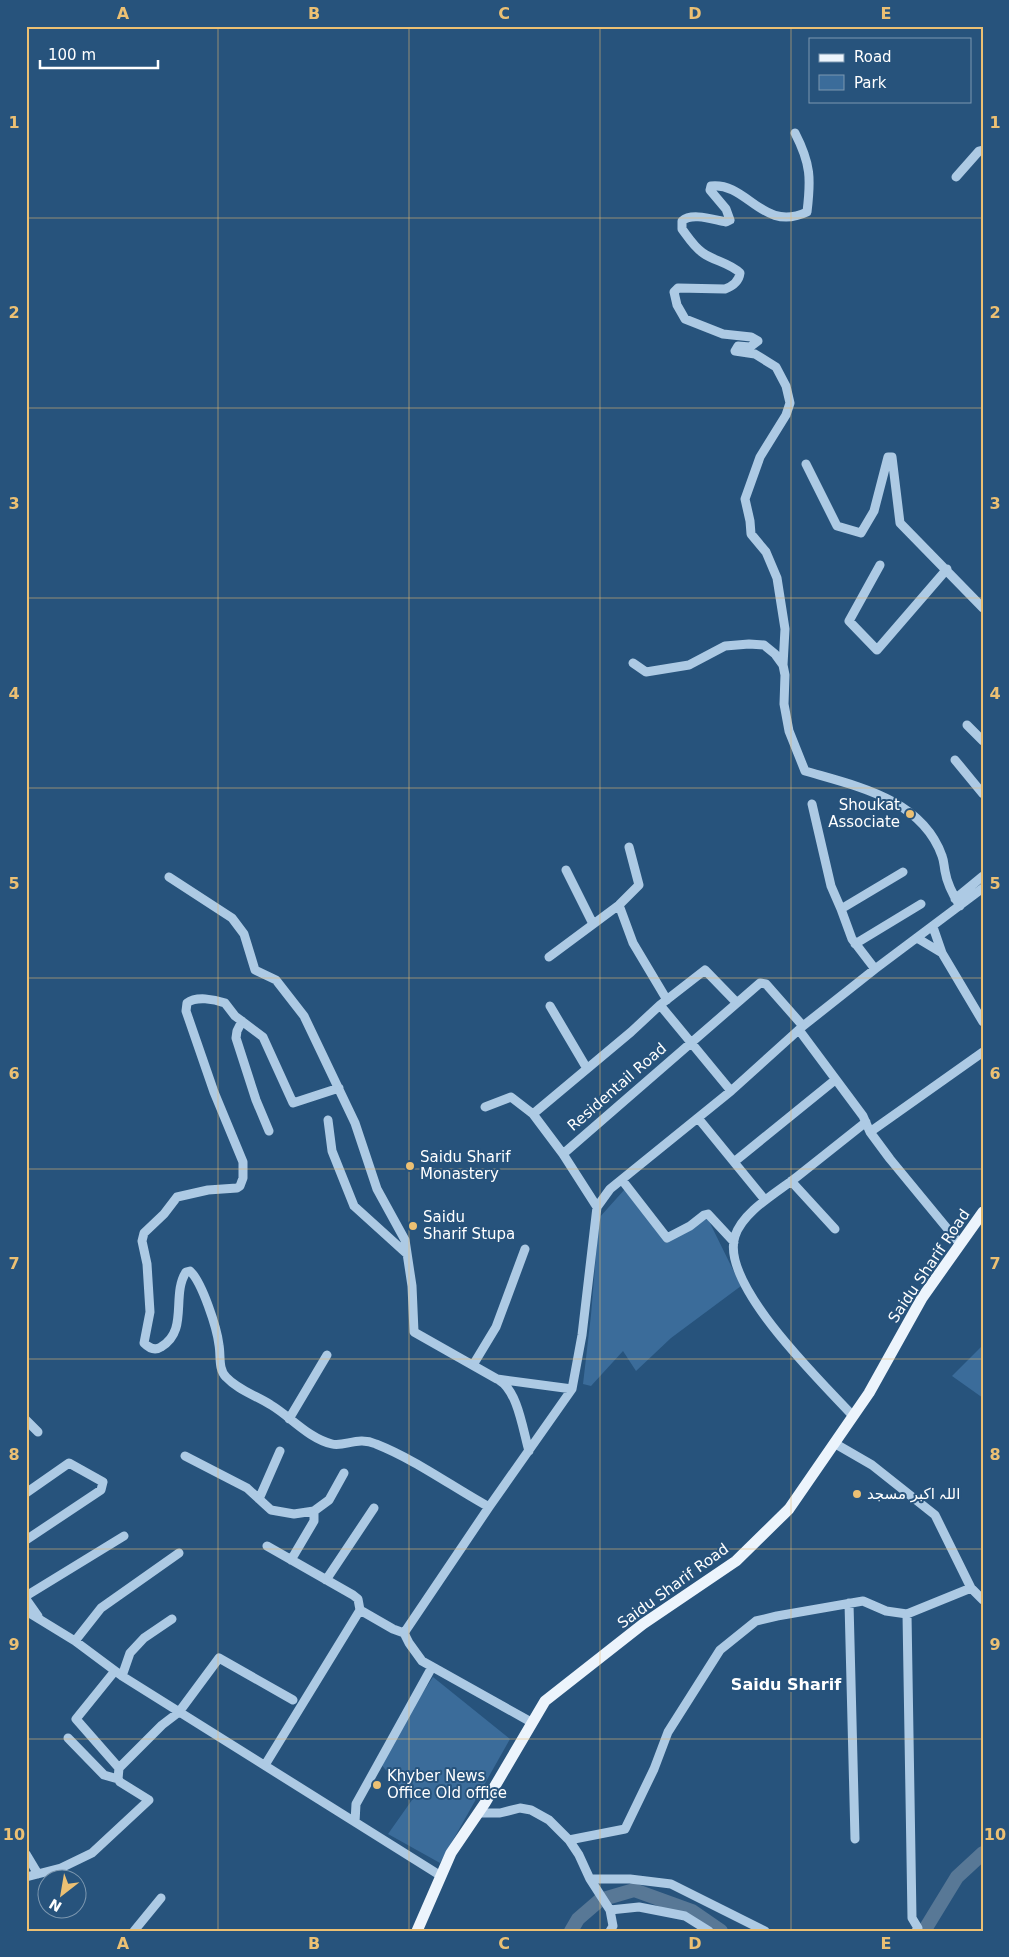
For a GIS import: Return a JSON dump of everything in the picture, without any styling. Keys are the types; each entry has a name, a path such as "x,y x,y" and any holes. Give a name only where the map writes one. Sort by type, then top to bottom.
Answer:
{"main road":[{"name":"Saidu Sharif Road","path":"417,1931 451,1853 479,1813 545,1701 644,1624 736,1561 789,1509 869,1393 922,1298 981,1211"}],"street":[{"path":"795,133 806,161 810,183 807,212 788,218 769,214 735,192 717,185 711,186 710,190 726,209 730,220 726,222 693,217 686,218 682,221 682,229 697,248 706,255 735,268 740,274 740,278 732,287 725,289 678,288 674,292 677,305 685,319 723,334 751,337 758,341 750,347 738,346 735,352 756,354 776,367 786,386 790,403 786,415 760,458 744,499 750,521 751,534 766,552 777,578 785,629 783,665 785,675 784,704 789,730 805,771 886,797 903,807 924,826 935,842 942,857 946,878 957,902"},
{"path":"956,177 979,151 983,150"},
{"path":"806,464 838,526 860,533 874,511 888,457 892,457 900,523 983,608"},
{"path":"880,564 849,621 877,650 947,569"},
{"path":"633,663 646,672 660,671 689,665 726,646 749,644 764,645 775,654 783,665"},
{"path":"968,726 983,741"},
{"path":"955,760 983,794"},
{"path":"812,804 831,886 855,944 876,969"},
{"path":"549,957 620,905 639,885 629,847"},
{"path":"566,870 593,924"},
{"path":"841,909 902,872"},
{"path":"404,1633 572,1389 582,1335 597,1207 610,1189 731,1091 801,1028 933,927 983,876"},
{"path":"169,877 232,918 244,934 255,970 276,980 304,1016 356,1123 377,1189 405,1240 412,1286 414,1332 505,1384 511,1393 529,1452"},
{"path":"957,902 983,888"},
{"path":"855,944 921,904"},
{"path":"620,905 633,944 664,1002 690,1042 731,1091"},
{"path":"933,927 942,953 983,1022"},
{"path":"917,938 942,953"},
{"path":"532,1114 586,1067 631,1032 664,1002 705,970 737,1003"},
{"name":"Residentail Road","path":"562,1154 760,983 763,983 801,1028"},
{"path":"339,1088 293,1103 263,1037 235,1016 228,1006 221,1001 194,999 186,1005 186,1011 214,1092 243,1162 243,1178 240,1186 237,1188 208,1190 177,1197 164,1214 144,1233 142,1241 147,1264 150,1312 144,1343 149,1348 155,1349 160,1348 173,1338 178,1319 182,1279 186,1272 190,1272 195,1277 208,1306 220,1346 221,1370 224,1376 271,1405 289,1420 308,1432 332,1444 361,1440 375,1443 489,1507"},
{"path":"550,1006 586,1067"},
{"path":"242,1021 236,1038 256,1100 269,1131"},
{"path":"801,1028 835,1080 866,1122 870,1132 960,1244"},
{"path":"870,1132 983,1052"},
{"path":"734,1162 835,1080"},
{"path":"485,1108 511,1097 532,1114 562,1154 597,1207"},
{"path":"698,1118 765,1200"},
{"path":"328,1120 332,1151 354,1206 407,1254"},
{"path":"853,1416 756,1306 739,1274 733,1248 735,1236 742,1224 765,1200 866,1122"},
{"path":"622,1180 667,1238 708,1214 734,1242"},
{"path":"791,1181 834,1229"},
{"path":"473,1365 496,1327 525,1249"},
{"path":"289,1420 327,1355"},
{"path":"497,1379 572,1389"},
{"path":"26,1420 38,1432"},
{"path":"834,1443 872,1465 935,1515 971,1588 983,1600"},
{"path":"259,1499 280,1451"},
{"path":"186,1456 247,1488 271,1510 294,1514 314,1511 329,1500 344,1473"},
{"path":"26,1493 69,1463 102,1482 101,1490 26,1540"},
{"path":"326,1580 374,1508"},
{"path":"291,1560 314,1521 314,1511"},
{"path":"40,1619 26,1597 124,1536"},
{"path":"265,1765 360,1610 358,1600 353,1594 267,1546"},
{"path":"75,1641 101,1608 179,1553"},
{"path":"569,1840 626,1829 654,1769 668,1732 720,1650 756,1621 863,1601 886,1611 907,1614 971,1588"},
{"path":"849,1603 855,1839"},
{"path":"360,1610 393,1629 404,1633 416,1653 432,1667 531,1722"},
{"path":"26,1611 75,1641 118,1674 442,1876"},
{"path":"907,1614 912,1918 918,1928 916,1931"},
{"path":"119,1768 76,1719 118,1674 130,1654 144,1638 172,1619"},
{"path":"118,1779 119,1768 162,1725 179,1712 219,1658 293,1700"},
{"path":"355,1822 356,1804 432,1667"},
{"path":"53,1870 92,1853 150,1800 118,1779 104,1775 68,1738"},
{"path":"479,1813 500,1813 520,1808 531,1810 549,1820 569,1840 579,1855 590,1879 610,1910 613,1926 610,1931"},
{"path":"26,1854 38,1874 26,1877"},
{"path":"590,1879 630,1879 671,1884 764,1931"},
{"path":"134,1931 161,1898"},
{"path":"610,1910 639,1907 685,1916 709,1931"}],"green space":[{"path":"625,1189 666,1243 707,1217 741,1286 671,1338 636,1371 623,1351 591,1386 583,1384 599,1218"},
{"path":"983,1345 983,1398 952,1376"},
{"path":"433,1677 510,1739 440,1863 388,1834 412,1800 378,1761"}],"waterway":[{"path":"924,1931 957,1877 983,1853"},
{"path":"571,1931 578,1919 600,1900 634,1890 692,1911 721,1931"}],"place":[{"name":"Shoukat Associate","path":"910,814"},
{"name":"Saidu Sharif Monastery","path":"410,1166"},
{"name":"Saidu Sharif Stupa","path":"413,1226"},
{"name":"اللہ اکبر مسجد","path":"857,1494"},
{"name":"Khyber News Office Old office","path":"377,1785"}],"district":[{"name":"Saidu Sharif","path":"786,1684"}]}
